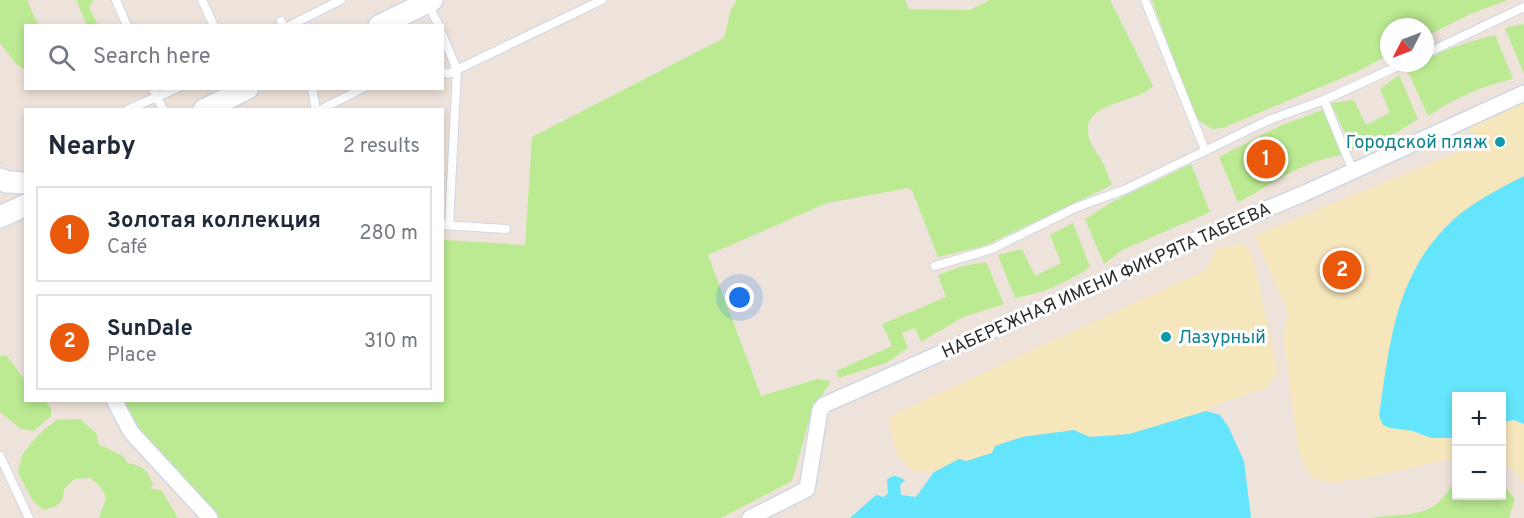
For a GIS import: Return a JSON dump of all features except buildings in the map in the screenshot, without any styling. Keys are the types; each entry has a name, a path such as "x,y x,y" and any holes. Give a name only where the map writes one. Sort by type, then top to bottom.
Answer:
{"street":[{"path":"383,24 430,1"},
{"path":"208,108 244,90"},
{"name":"НАБЕРЕЖНАЯ ИМЕНИ ФИКРЯТА ТАБЕЕВА","path":"750,518 807,489 820,410 824,405 1524,93"},
{"path":"0,179 7,182 24,183"},
{"path":"0,217 24,206"},
{"path":"115,402 131,432 210,518"}],"lane":[{"path":"116,0 126,24"},
{"path":"201,0 213,24"},
{"path":"284,24 341,0"},
{"path":"444,72 448,74 458,70 602,0"},
{"path":"1145,0 1204,150"},
{"path":"430,1 437,24"},
{"path":"1434,50 1524,7"},
{"path":"444,38 458,70 446,225 506,229"},
{"path":"935,266 992,249 1077,207 1124,190 1269,120 1324,100 1385,72"},
{"path":"154,90 162,108"},
{"path":"132,108 173,90"},
{"path":"313,90 317,108"},
{"path":"322,108 359,90"},
{"path":"1324,100 1353,171"},
{"path":"0,456 28,518"}],"green space":[{"path":"0,0 27,0 38,24 24,24 24,69 16,64 0,43"},
{"path":"76,0 94,0 89,7 98,24 87,24"},
{"path":"737,0 905,0 909,9 970,10 990,0 1110,0 1153,86 1134,97 1100,110 1092,117 1088,126 1090,141 1112,185 984,246 938,257 912,190 908,188 827,203 708,255 761,396 817,379 831,381 812,411 792,481 721,518 219,518 137,428 122,402 444,402 444,240 525,245 532,137 724,38 731,9"},
{"path":"1152,0 1508,0 1470,14 1434,32 1434,18 1380,18 1380,60 1223,128 1212,129 1195,118"},
{"path":"1524,24 1524,74 1505,28"},
{"path":"1495,35 1513,79 1469,93 1428,116 1408,72 1434,72 1434,56 1459,45"},
{"path":"1399,75 1418,119 1396,133 1352,149 1331,103 1354,100 1366,125 1390,113 1380,89"},
{"path":"1325,109 1345,155 1316,161 1289,173 1238,202 1219,157 1280,126"},
{"path":"1191,164 1210,212 1122,250 1104,264 1085,219 1112,202"},
{"path":"1073,223 1090,267 1054,287 1015,298 998,255 1022,249 1035,276 1061,263 1050,235"},
{"path":"986,262 1004,304 963,317 921,342 915,328 902,333 908,348 886,363 839,378 836,371 892,346 882,324 946,297 938,275 963,266"},
{"path":"6,355 24,379 24,402 46,402 51,408 51,416 34,431 21,429 0,412 0,356"},
{"path":"80,419 97,434 98,444 123,456 127,463 140,467 149,475 153,484 151,489 161,490 178,518 99,518 106,498 101,487 90,478 74,479 64,489 62,501 54,507 43,510 33,501 18,473 22,455 38,435 56,420"},
{"path":"1452,485 1452,500 1506,500 1506,488 1515,499 1509,518 1370,518 1424,511 1439,502"}],"sand":[{"path":"1524,101 1524,176 1470,206 1454,219 1434,240 1419,262 1398,310 1387,361 1379,416 1426,436 1452,438 1452,459 1342,481 1315,479 1307,470 1299,452 1283,337 1288,313 1255,236 1477,144 1469,124"},
{"name":"Лазурный","path":"1244,243 1253,258 1278,372 1266,388 1212,406 1206,411 1129,434 1090,437 1074,430 965,461 958,459 934,472 913,471 896,453 888,417 1204,271 1218,248"},
{"path":"1514,420 1524,424 1524,483 1518,474 1506,466 1506,421"}],"water":[{"path":"1524,176 1524,424 1514,420 1506,421 1506,392 1452,392 1452,438 1431,438 1413,431 1383,425 1379,416 1387,362 1398,310 1407,286 1434,240 1462,212"},
{"path":"1206,411 1220,415 1228,426 1244,461 1251,518 850,518 876,495 884,497 888,493 887,480 892,477 896,476 905,480 900,485 901,495 916,497 934,472 959,459 966,461 992,453 995,446 1022,437 1074,430 1090,437 1129,434"}],"place":[{"name":"Городской пляж","path":"1500,142"},
{"name":"Золотая коллекция","path":"1266,159"},
{"name":"SunDale","path":"1342,270"},
{"name":"Лазурный","path":"1166,337"}]}
